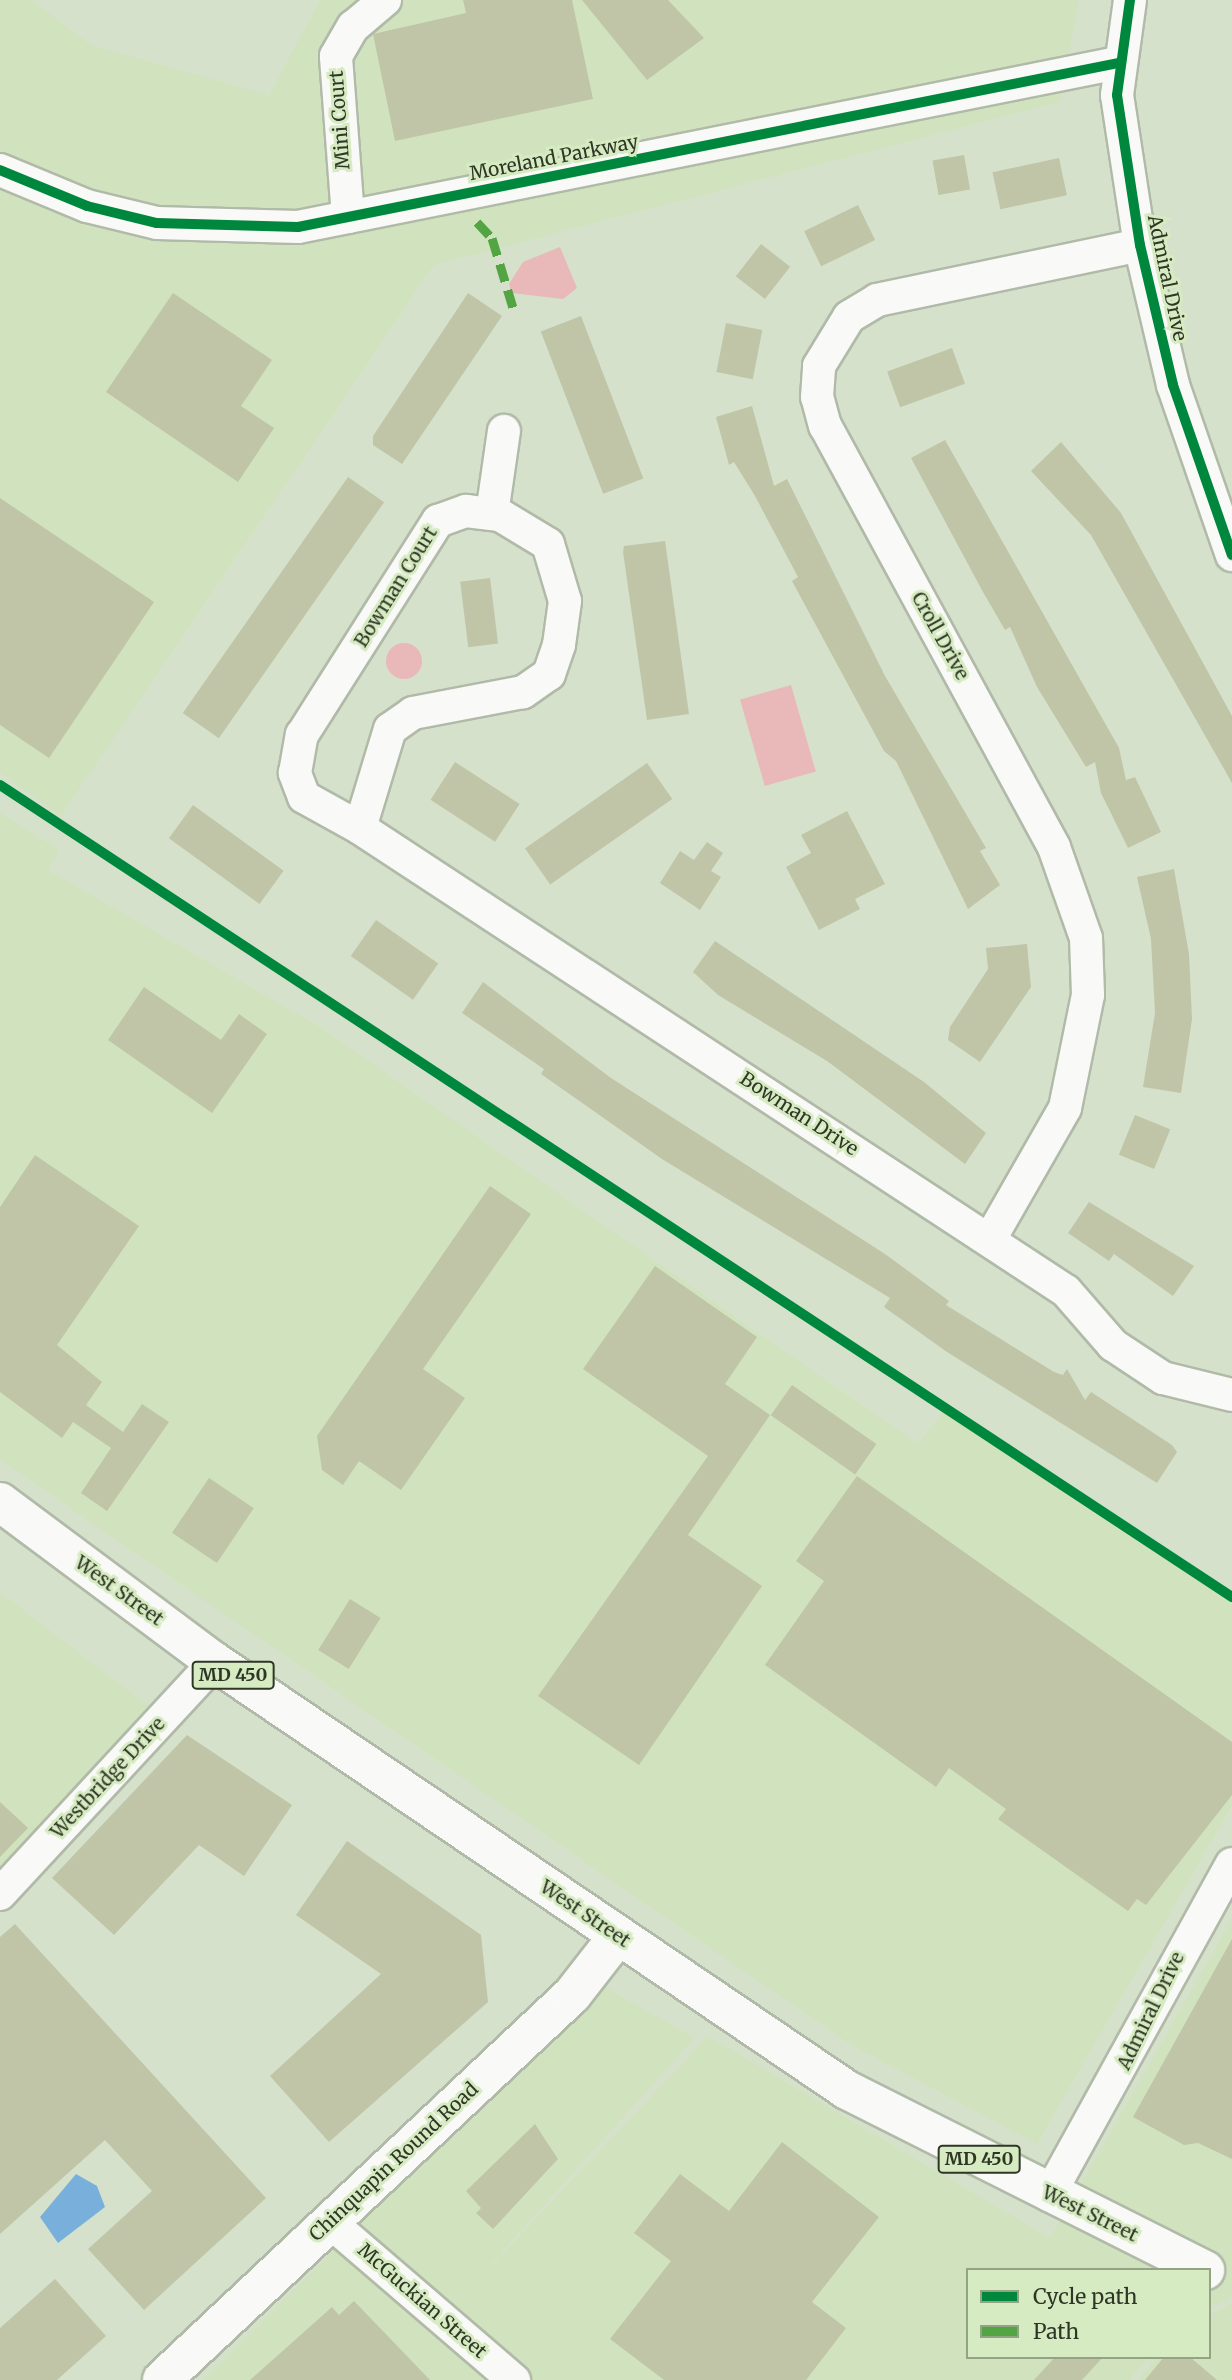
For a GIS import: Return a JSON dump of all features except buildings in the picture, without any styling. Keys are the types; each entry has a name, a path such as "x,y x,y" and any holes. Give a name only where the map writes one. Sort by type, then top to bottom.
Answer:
{"main road":[{"name":"West Street","path":"0,1502 215,1662 847,2090 1049,2195 1201,2268"},
{"name":"Chinquapin Round Road","path":"162,2380 572,1995 618,1936"},
{"name":"West Street","path":"1211,2273 1232,2283"}],"street":[{"name":"Mini Court","path":"348,217 336,56 353,27 385,0"},
{"name":"Admiral Drive","path":"1130,0 1118,63 1121,129 1140,245 1173,385 1232,555"},
{"name":"Moreland Parkway","path":"0,170 87,206 157,223 298,227 1118,63"},
{"name":"Croll Drive","path":"990,1239 1065,1108 1086,1008 1086,938 1054,847 825,426 817,397 819,366 849,317 877,300 1140,245"},
{"path":"492,514 504,431"},
{"name":"Bowman Court","path":"466,511 492,514 548,544 555,557 565,601 549,674 523,692 413,713 390,729 360,828 304,797 295,773 302,735 438,521 466,511"},
{"name":"Bowman Drive","path":"360,828 1066,1291 1113,1345 1163,1378 1200,1392 1232,1395"},
{"name":"Westbridge Drive","path":"0,1894 215,1662"},
{"name":"Admiral Drive","path":"1049,2195 1232,1864"},
{"name":"McGuckian Street","path":"330,2222 514,2380"}],"shaded area":[{"path":"0,0 32,0 91,45 269,95 320,0 1079,0 1060,102 434,265 61,816 0,773"},
{"path":"560,247 577,288 563,299 512,293 509,284 523,262"},
{"path":"404,643 417,648 422,661 417,674 404,679 391,674 386,661 391,648"},
{"path":"791,685 816,772 765,786 740,700"},
{"path":"0,812 60,850 48,870 317,1025 918,1444 945,1409 1232,1604 1232,1806 1037,2144 851,2045 0,1460"},
{"path":"0,1592 153,1709 0,1866"},
{"path":"1232,1919 1232,2297 1211,2307 1211,2268 966,2268 966,2359 1146,2359 1130,2380 532,2380 506,2358 528,2380 203,2380 601,1985 695,2038 451,2308 708,2036 1050,2238"},
{"path":"1232,2304 1232,2380 1139,2380 1155,2359 1211,2359 1211,2314"}],"water":[{"path":"76,2174 97,2186 105,2207 58,2243 40,2217"}],"marked path":[{"path":"477,222 492,238 515,314"}],"cycle path":[{"path":"1130,0 1117,95 1140,245 1173,385 1232,555"},
{"path":"0,170 87,206 157,223 298,227 1118,63"},
{"path":"0,785 1232,1597"}]}
